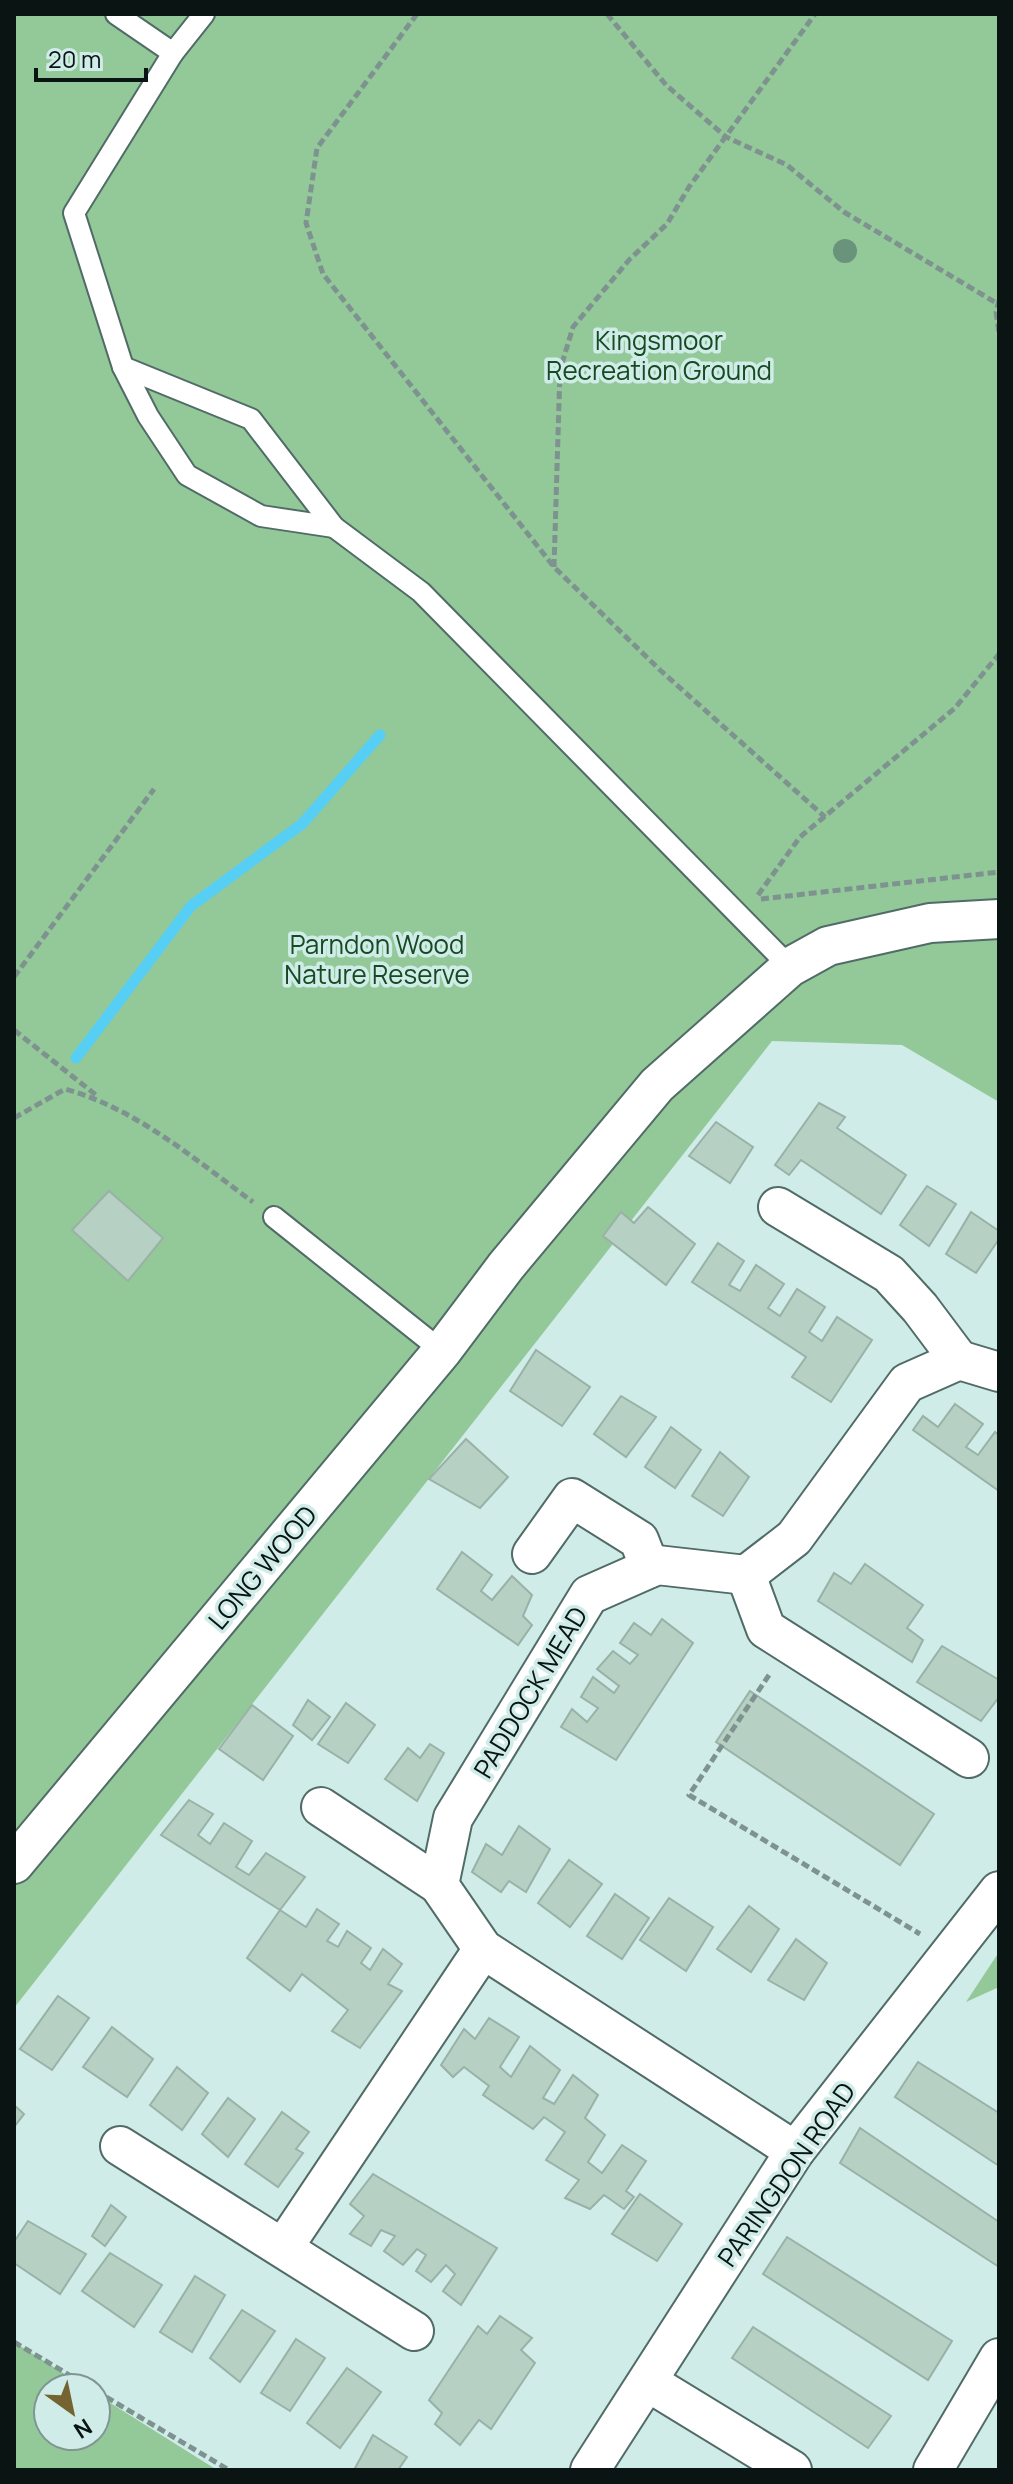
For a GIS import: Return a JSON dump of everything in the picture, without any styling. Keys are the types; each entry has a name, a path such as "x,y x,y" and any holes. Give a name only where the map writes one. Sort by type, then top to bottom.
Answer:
{"street":[{"name":"LONG WOOD","path":"14,1864 442,1351 506,1266 657,1085 790,967 828,946 930,923 999,919"},
{"path":"778,1207 889,1274 920,1308 959,1360 999,1372"},
{"path":"959,1360 907,1383 794,1538 746,1575 766,1629 969,1758"},
{"path":"532,1554 572,1498 639,1540 650,1568"},
{"name":"PADDOCK MEAD","path":"439,1885 453,1818 589,1595 657,1565 746,1575"},
{"path":"321,1807 439,1885 483,1949 795,2151"},
{"name":"PARINGDON ROAD","path":"590,2470 795,2151 999,1891"},
{"path":"283,2248 483,1949"},
{"path":"120,2146 414,2331"},
{"path":"933,2470 999,2358"},
{"path":"648,2382 792,2470"}],"lane":[{"path":"116,14 173,53"},
{"path":"204,14 173,53 74,213 123,367 148,416 187,475 261,516 334,527"},
{"path":"123,367 251,419 334,527 421,592 790,967"},
{"path":"274,1217 442,1351"}],"path":[{"path":"417,14 317,148 306,223 323,274 554,567 660,670 825,817"},
{"path":"607,14 666,85 726,137 787,165 844,212 998,302 999,333"},
{"path":"554,567 560,370 573,327 629,260 667,224 689,187 815,14"},
{"path":"999,654 955,708 800,837 755,900 999,872"},
{"path":"14,977 154,789"},
{"path":"14,1030 99,1099 144,1123 274,1217"},
{"path":"14,1118 65,1089 99,1099"},
{"path":"790,1644 689,1795 918,1933"},
{"path":"14,2342 64,2372"},
{"path":"112,2401 229,2470"}],"green space":[{"path":"14,14 999,14 999,1102 902,1045 772,1041 14,2008"},
{"path":"999,1952 999,1987 966,2002"},
{"path":"14,2342 62,2372 32,2372 32,2452 112,2452 112,2404 217,2470 14,2470"}],"building":[{"path":"819,1103 845,1117 837,1128 906,1175 881,1214 801,1160 789,1175 775,1165"},
{"path":"716,1122 753,1147 730,1183 689,1156"},
{"path":"927,1186 956,1204 929,1246 900,1225"},
{"path":"109,1191 163,1238 128,1281 72,1230"},
{"path":"648,1207 695,1244 666,1285 603,1236 621,1212 634,1223"},
{"path":"971,1212 999,1231 999,1239 976,1273 946,1254"},
{"path":"718,1243 744,1261 729,1285 740,1291 756,1265 784,1284 768,1308 780,1316 797,1289 825,1307 809,1332 822,1341 837,1317 872,1340 831,1402 792,1377 806,1357 692,1282"},
{"path":"536,1350 590,1387 562,1426 510,1391"},
{"path":"621,1396 656,1417 626,1457 594,1434"},
{"path":"955,1404 983,1424 966,1447 978,1455 995,1432 999,1435 999,1491 913,1430 923,1416 938,1427"},
{"path":"671,1427 701,1450 675,1488 645,1467"},
{"path":"466,1439 508,1477 480,1508 429,1479"},
{"path":"720,1452 749,1477 723,1516 692,1496"},
{"path":"462,1552 492,1575 481,1591 492,1600 512,1576 532,1595 523,1616 532,1625 518,1645 437,1589"},
{"path":"865,1564 923,1605 907,1628 923,1640 912,1662 818,1601 834,1573 851,1584"},
{"path":"662,1619 693,1643 616,1760 561,1727 572,1709 587,1722 598,1708 581,1697 593,1677 614,1693 619,1686 597,1669 613,1651 630,1664 638,1655 620,1643 634,1623 651,1635"},
{"path":"942,1646 999,1680 999,1697 981,1721 917,1682"},
{"path":"750,1691 934,1814 900,1865 716,1742"},
{"path":"308,1700 330,1717 312,1740 293,1725"},
{"path":"346,1703 375,1725 348,1763 318,1744"},
{"path":"252,1705 293,1736 263,1780 219,1749"},
{"path":"430,1744 444,1753 417,1801 385,1779 408,1748 420,1758"},
{"path":"189,1800 213,1814 198,1835 210,1844 224,1823 252,1841 236,1867 249,1875 266,1853 305,1877 280,1910 161,1835"},
{"path":"519,1826 550,1849 526,1892 509,1881 501,1892 472,1872 486,1844 502,1855"},
{"path":"569,1860 602,1884 570,1927 538,1903"},
{"path":"615,1894 649,1918 622,1959 587,1936"},
{"path":"669,1898 713,1927 686,1971 640,1940"},
{"path":"749,1906 779,1929 751,1972 717,1949"},
{"path":"317,1909 339,1924 327,1941 338,1947 347,1931 371,1948 361,1963 370,1970 383,1949 402,1964 388,1984 402,1991 360,2048 332,2031 348,2010 302,1974 290,1991 247,1958 280,1910 306,1927"},
{"path":"796,1939 827,1963 804,2000 768,1980"},
{"path":"58,1996 89,2018 52,2070 20,2049"},
{"path":"489,2018 519,2037 500,2067 511,2077 530,2046 560,2070 543,2098 554,2104 573,2075 598,2095 585,2118 605,2135 588,2162 602,2173 622,2145 646,2161 626,2191 634,2197 624,2209 604,2195 590,2209 565,2198 579,2180 546,2160 565,2132 544,2117 533,2129 483,2095 489,2086 464,2067 453,2077 441,2065 464,2029 475,2039"},
{"path":"112,2027 153,2059 127,2097 83,2067"},
{"path":"918,2062 999,2113 999,2166 895,2097"},
{"path":"177,2067 208,2093 182,2130 150,2105"},
{"path":"228,2098 255,2119 228,2157 202,2134"},
{"path":"14,2105 24,2114 14,2127"},
{"path":"282,2112 309,2132 296,2149 303,2153 278,2187 245,2164"},
{"path":"860,2128 999,2222 999,2267 840,2163"},
{"path":"373,2174 497,2248 461,2305 443,2291 455,2274 446,2265 431,2282 416,2271 426,2255 417,2249 403,2265 384,2251 395,2236 381,2230 371,2246 350,2234 364,2216 350,2204"},
{"path":"640,2194 682,2224 657,2261 612,2234"},
{"path":"111,2205 126,2217 105,2246 92,2236"},
{"path":"28,2221 86,2254 60,2294 14,2263 14,2242"},
{"path":"787,2237 952,2341 928,2380 763,2274"},
{"path":"110,2253 162,2285 134,2327 82,2291"},
{"path":"195,2276 225,2295 192,2352 160,2332"},
{"path":"242,2310 275,2331 240,2382 210,2358"},
{"path":"500,2316 532,2338 521,2350 535,2363 491,2429 479,2420 460,2445 435,2424 442,2413 429,2400 478,2326 487,2334"},
{"path":"753,2327 891,2416 868,2448 732,2358"},
{"path":"296,2339 325,2358 290,2411 261,2393"},
{"path":"347,2368 381,2392 340,2448 307,2423"},
{"path":"373,2435 407,2457 398,2470 354,2470"}],"waterway":[{"path":"76,1058 191,906 302,824 380,735"}],"park label":[{"name":"Kingsmoor Recreation Ground","path":"659,355"},
{"name":"Parndon Wood Nature Reserve","path":"377,959"}]}
